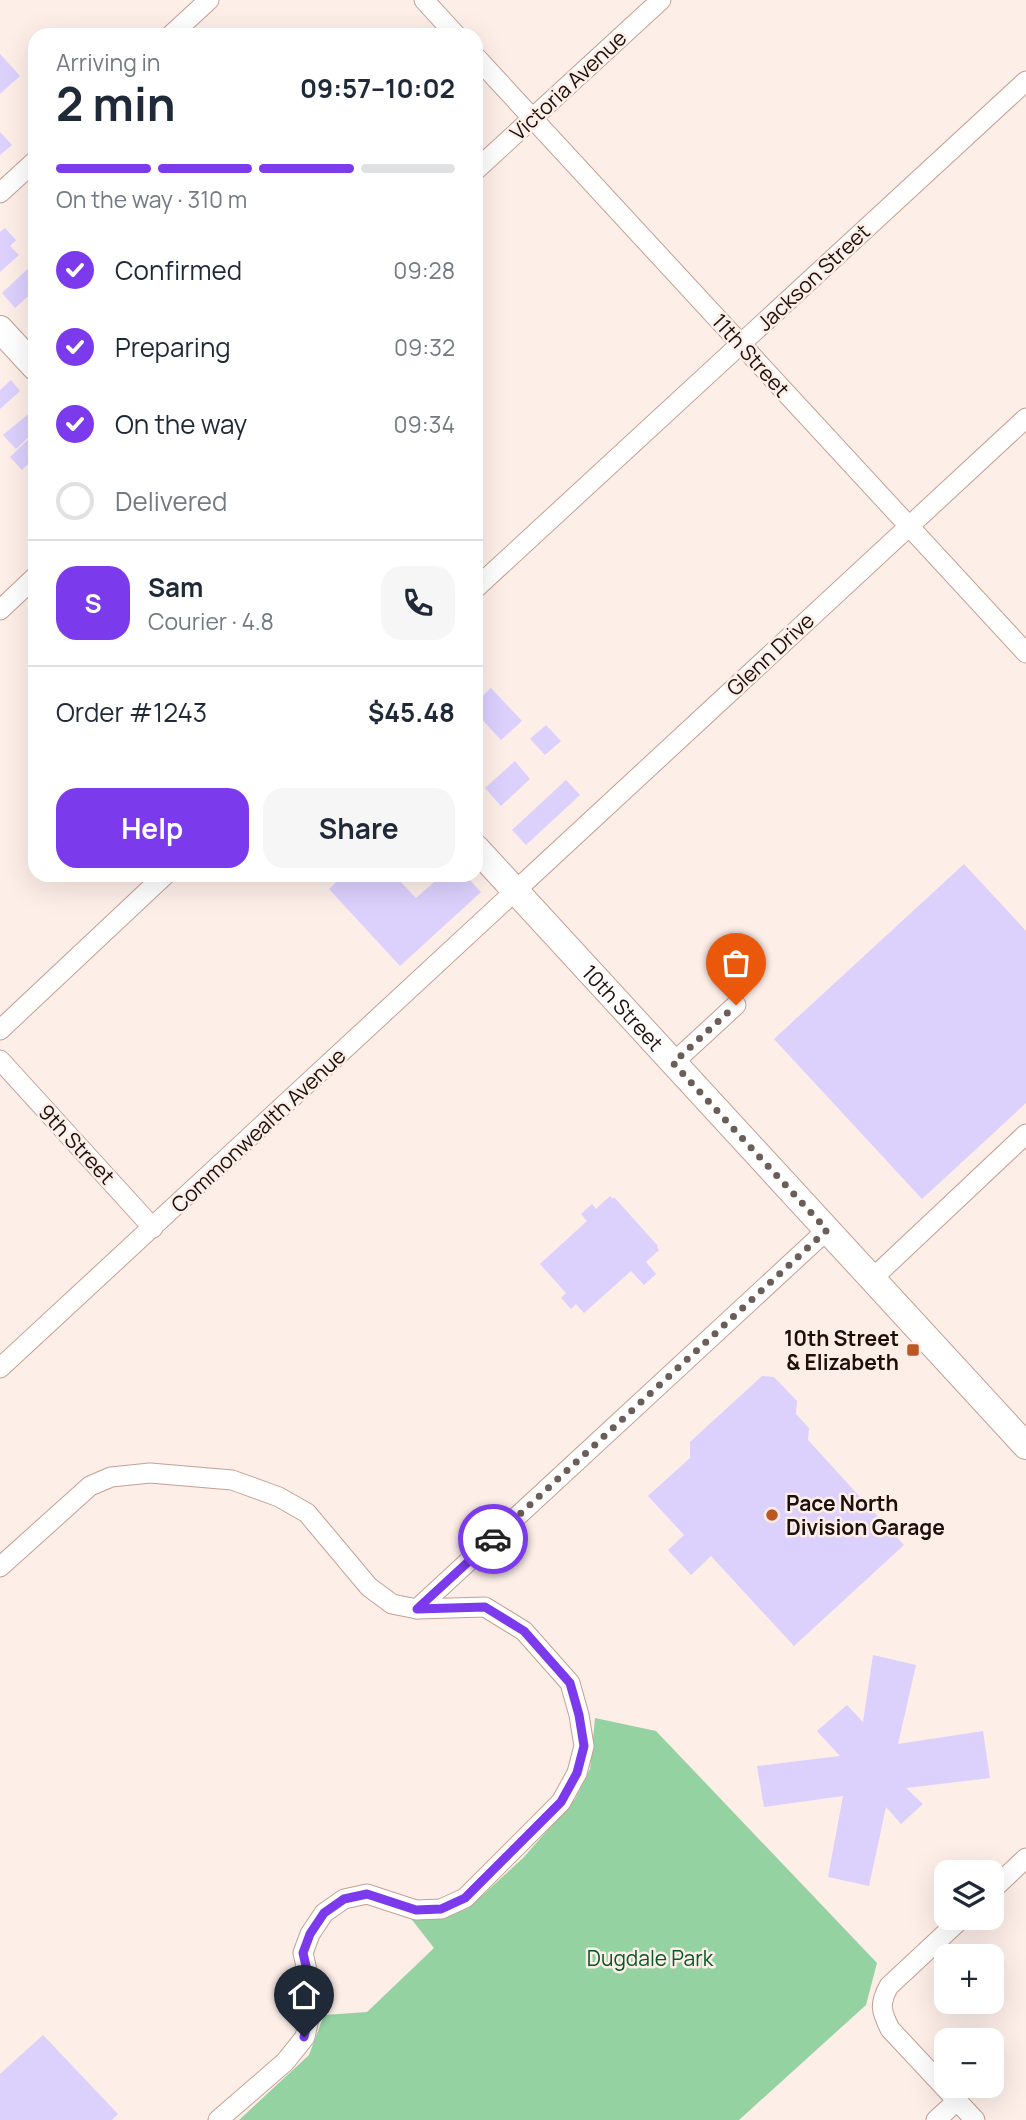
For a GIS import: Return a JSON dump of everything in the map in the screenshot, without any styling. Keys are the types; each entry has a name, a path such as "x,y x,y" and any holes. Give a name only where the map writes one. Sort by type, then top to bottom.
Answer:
{"street":[{"path":"179,28 209,0"},
{"path":"424,0 450,28"},
{"name":"Victoria Avenue","path":"483,164 661,0"},
{"name":"11th Street","path":"483,65 1026,653"},
{"name":"Jackson Street","path":"483,582 1026,81"},
{"path":"0,193 28,167"},
{"path":"0,329 28,360"},
{"name":"Glenn Drive","path":"515,891 1026,418"},
{"path":"0,610 28,584"},
{"name":"10th Street","path":"483,856 1026,1446"},
{"path":"0,1030 158,882"},
{"name":"Commonwealth Avenue","path":"0,1368 515,891"},
{"path":"673,1063 736,1005"},
{"name":"9th Street","path":"0,1060 153,1228"},
{"path":"872,1279 1026,1134"},
{"path":"417,1609 827,1230"},
{"path":"0,1567 90,1486 111,1477 150,1473 232,1480 279,1497 307,1513 369,1587 393,1604 417,1609 485,1607 524,1631 570,1683 584,1746 577,1773 561,1802 465,1898 441,1909 416,1910 367,1894 344,1899 324,1913 310,1934 303,1953 309,1979 311,2009 304,2037 285,2062 218,2120"},
{"path":"1004,1879 1026,1858"},
{"path":"949,1930 889,1986 883,1998 883,2014 890,2029 975,2120"},
{"path":"936,2120 957,2101"}],"green space":[{"name":"Dugdale Park","path":"595,1718 656,1731 877,1963 866,2005 739,2120 239,2120 309,2055 324,2015 367,2012 434,1948 409,1916 474,1903 523,1858 575,1799 590,1769"}],"building":[{"path":"0,54 20,76 0,94"},
{"path":"0,132 12,145 0,155"},
{"path":"5,228 16,240 10,246 19,255 0,272 0,232"},
{"path":"28,269 28,296 15,308 2,293"},
{"path":"11,380 20,391 0,409 0,390"},
{"path":"28,414 28,438 16,449 3,435"},
{"path":"28,440 28,464 22,470 10,457"},
{"path":"491,688 522,721 501,740 483,721 483,695"},
{"path":"546,725 561,741 545,755 530,739"},
{"path":"515,761 530,779 501,806 485,788"},
{"path":"566,780 580,795 526,845 512,830"},
{"path":"964,864 1026,931 1026,1103 922,1199 774,1039"},
{"path":"336,882 401,882 416,898 434,882 472,882 481,892 400,966 329,889"},
{"path":"610,1196 613,1199 614,1197 658,1246 659,1250 646,1262 656,1274 644,1285 631,1271 584,1313 576,1304 571,1309 561,1298 566,1293 540,1264 587,1221 581,1214 592,1204 596,1209"},
{"name":"Pace North Division Garage","path":"762,1376 774,1377 797,1401 796,1414 809,1428 808,1440 904,1545 794,1646 711,1556 691,1575 668,1550 684,1535 648,1496 690,1458 690,1442"},
{"path":"873,1655 916,1665 898,1744 983,1731 990,1778 906,1788 923,1804 901,1824 886,1807 869,1886 828,1877 843,1796 764,1807 757,1766 840,1756 817,1731 847,1705 863,1722"},
{"path":"43,2035 118,2114 112,2120 0,2120 0,2074"}],"way so far":[{"path":"493,1539 827,1230 673,1063 736,1005"}],"place":[{"name":"10th Street & Elizabeth","path":"913,1350"},
{"name":"Pace North Division Garage","path":"772,1515"}],"route":[{"path":"304,2037 311,2009 309,1979 303,1953 310,1934 324,1913 344,1899 367,1894 416,1910 441,1909 465,1898 561,1802 577,1773 584,1746 570,1683 524,1631 485,1607 417,1609 493,1539"}]}
